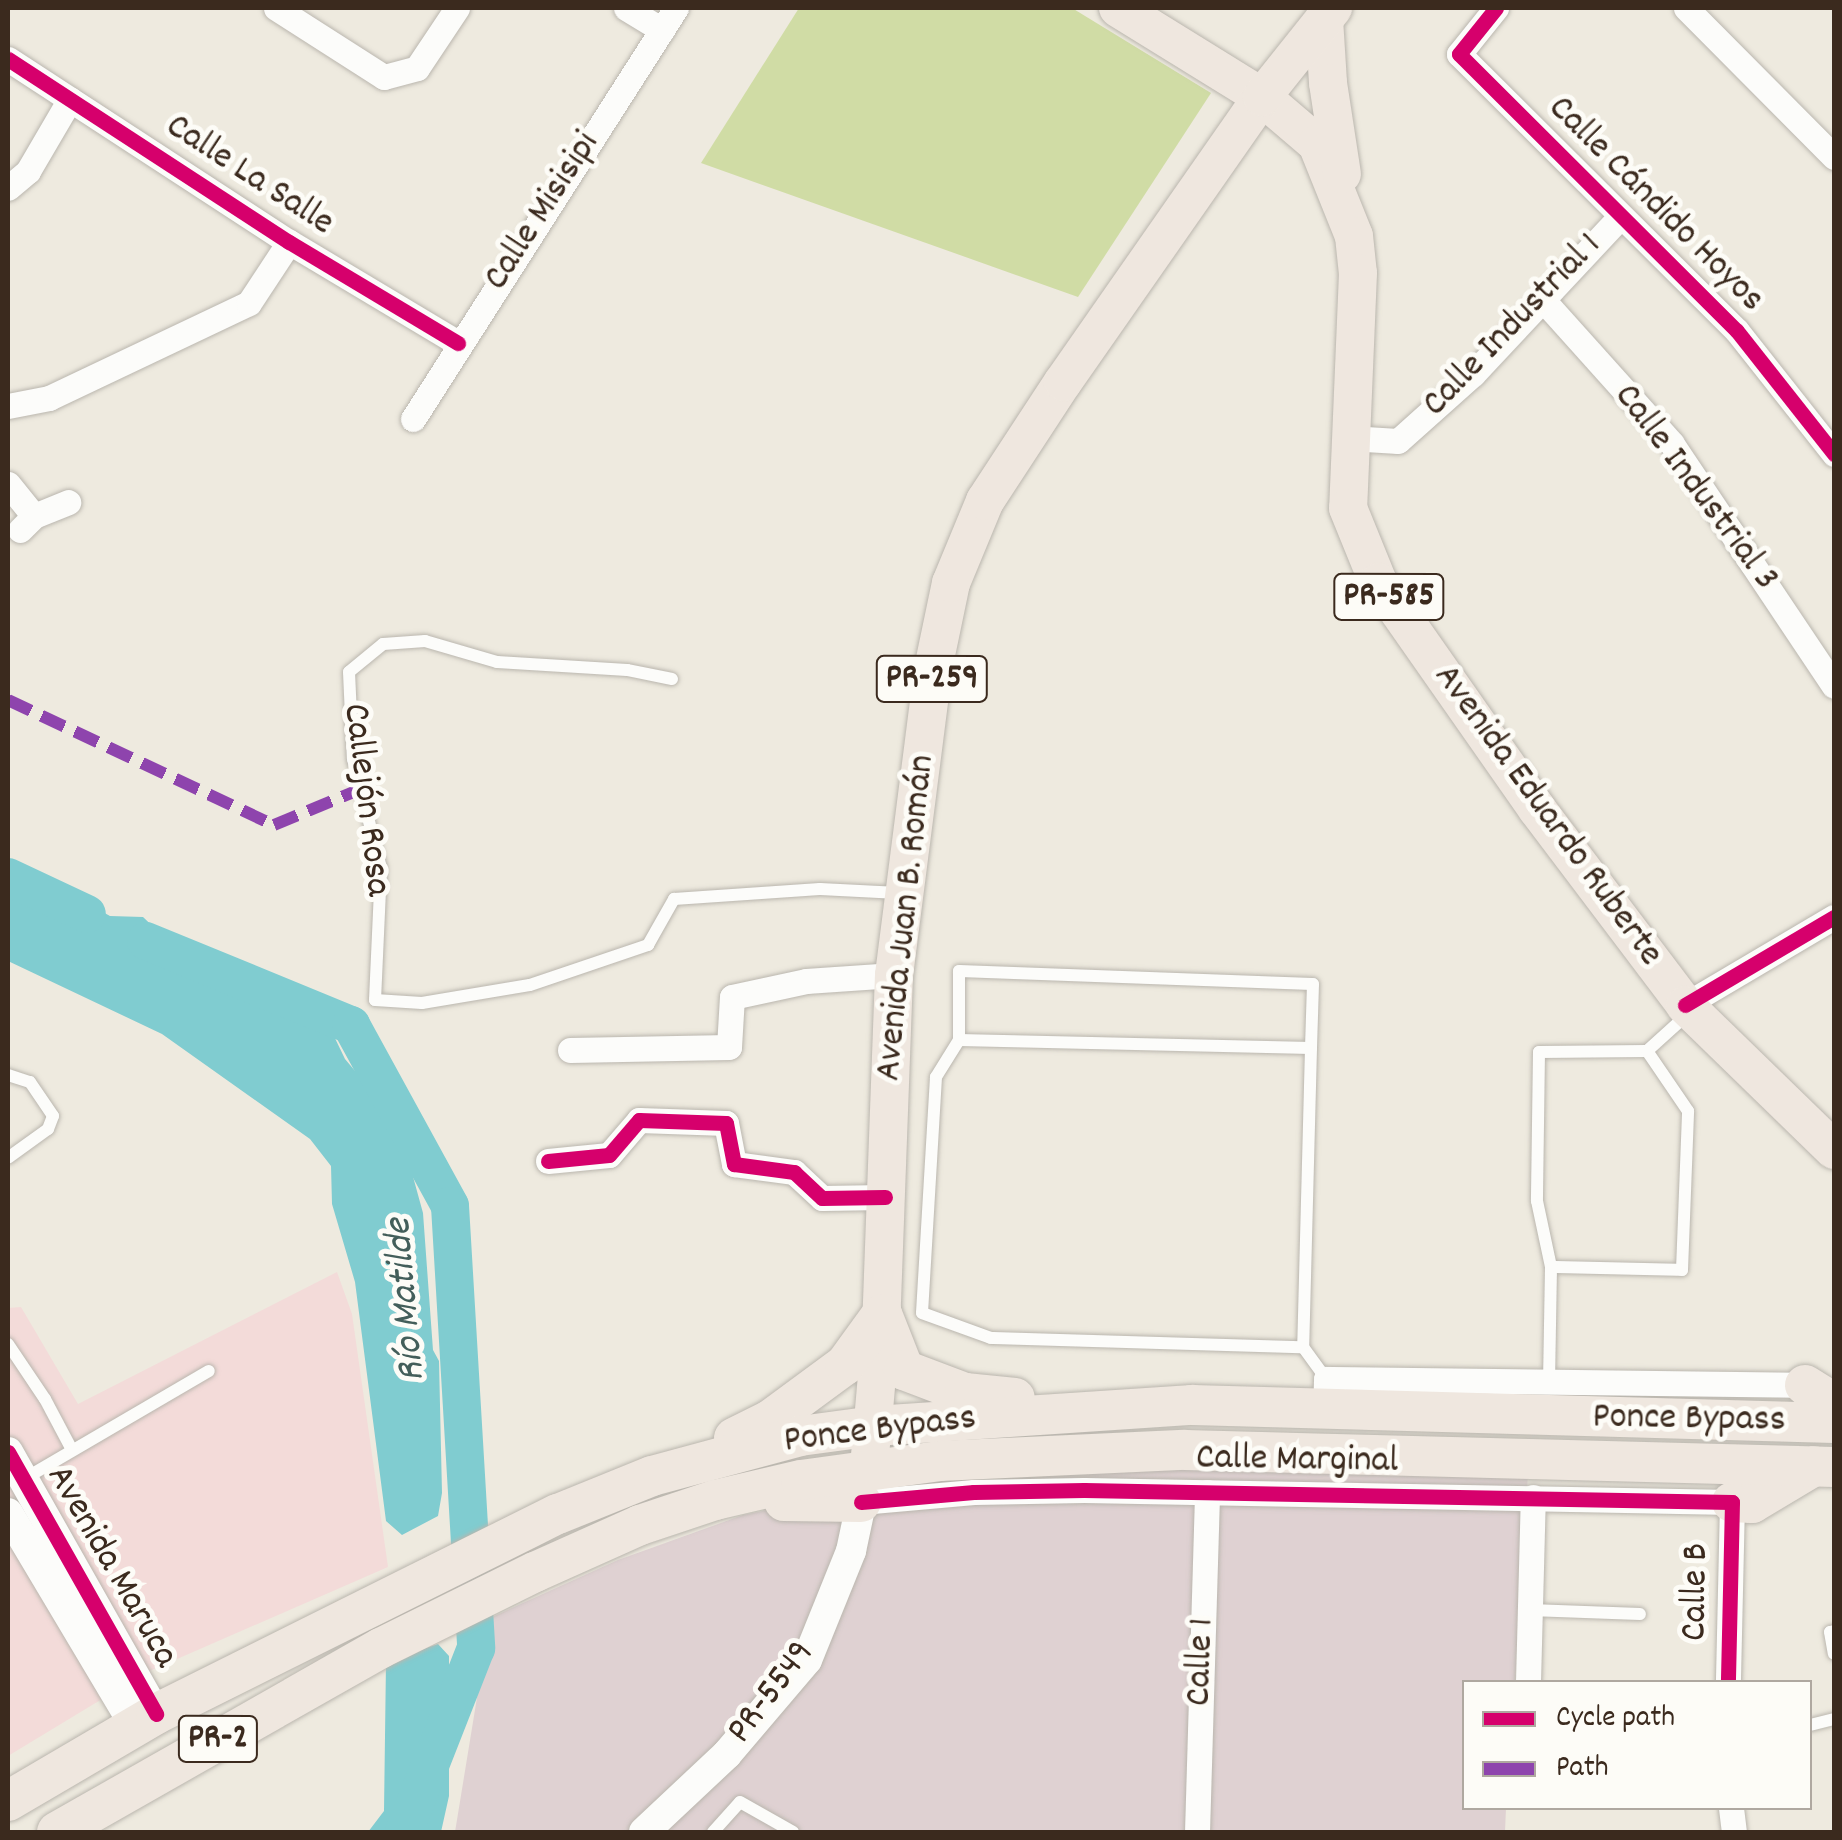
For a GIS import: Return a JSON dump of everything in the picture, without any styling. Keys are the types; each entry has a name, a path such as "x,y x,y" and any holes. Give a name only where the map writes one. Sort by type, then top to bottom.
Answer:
{"highway":[{"path":"882,1314 904,1370 964,1393 1125,1409"},
{"path":"677,1468 770,1420 845,1365 882,1314"},
{"name":"Ponce Bypass","path":"8,1801 146,1720 524,1530 677,1468 800,1436 874,1426 1326,1394 1834,1423"},
{"name":"Ponce Bypass","path":"57,1832 381,1648 640,1525 715,1500 1185,1450 1824,1466"},
{"path":"1732,1502 1752,1503 1824,1466"}],"main road":[{"name":"Avenida Eduardo Ruberte","path":"1118,8 1262,97 1317,144 1354,236 1357,301 1348,508 1378,582 1537,809 1688,1008 1834,1150"},
{"name":"Avenida Juan B. Román","path":"865,1485 874,1426 882,1314 894,975 933,669 951,583 985,501 1262,97 1329,13"},
{"path":"1329,13 1328,83 1354,236"}],"street":[{"path":"276,8 384,77 418,68 456,8"},
{"path":"626,8 662,30"},
{"name":"Calle Misisipi","path":"413,419 458,343 676,8"},
{"name":"Calle Cándido Hoyos","path":"1496,8 1459,54 1618,218 1737,331 1834,454"},
{"path":"1686,8 1834,157"},
{"name":"Calle La Salle","path":"8,59 289,242 458,343"},
{"path":"8,188 28,171 70,99"},
{"name":"Calle Industrial 1","path":"1349,438 1398,441 1474,374 1618,218"},
{"path":"8,406 49,398 249,303 289,242"},
{"name":"Calle Industrial 3","path":"1543,300 1672,444 1834,686"},
{"path":"8,484 27,523 68,502"},
{"path":"1688,1008 1834,917"},
{"path":"570,1050 729,1047 732,997 806,981 894,975"},
{"path":"548,1161 608,1156 639,1120 726,1123 734,1164 794,1172 822,1198 885,1197"},
{"path":"1326,1394 1549,1382 1820,1394"},
{"name":"Avenida Maruca","path":"8,1452 146,1720"},
{"name":"Calle Marginal","path":"865,1485 974,1492 1207,1492 1732,1502"},
{"name":"PR-5549","path":"644,1832 728,1754 807,1660 850,1552 865,1485"},
{"name":"Calle 1","path":"1197,1832 1207,1492"},
{"path":"1528,1680 1532,1497"},
{"name":"Calle B","path":"1728,1680 1732,1502"},
{"name":"Avenida Maruca","path":"8,1513 146,1720"}],"lane":[{"name":"Callejón Rosa","path":"672,680 627,670 497,662 425,641 383,644 349,672 354,759 381,868 376,1000 422,1004 547,979 648,945 674,899 820,889 906,893"},
{"path":"1303,1347 991,1338 922,1313 936,1077 958,1040 959,971 1312,984 1303,1347 1326,1394"},
{"path":"1549,1382 1551,1266 1537,1201 1540,1052 1648,1051 1688,1008"},
{"path":"958,1040 1311,1048"},
{"path":"1551,1266 1682,1270 1688,1111 1648,1051"},
{"path":"8,1075 30,1082 53,1116 48,1129 8,1158"},
{"path":"8,1344 46,1399 72,1450"},
{"path":"24,1479 208,1370"},
{"path":"1530,1610 1640,1614"},
{"path":"1834,1631 1830,1632 1834,1654"},
{"path":"713,1832 740,1802 793,1832"}],"shaded area":[{"path":"337,1272 352,1314 388,1567 145,1673 8,1756 8,1308 21,1307 78,1404"},
{"path":"1210,1466 1528,1473 1515,1680 1462,1680 1462,1810 1506,1810 1505,1832 455,1832 490,1618 618,1560 743,1515 943,1474"}],"green space":[{"path":"799,8 1072,8 1211,93 1078,297 701,163"}],"water":[{"path":"8,891 72,895 110,916 143,917 209,980 285,1001 332,1032 345,1059 398,1122 423,1213 433,1350 439,1361 442,1493 438,1516 402,1535 386,1521 355,1282 332,1204 331,1166 310,1139 162,1034 8,961"},
{"path":"438,1644 449,1656 449,1796 441,1832 368,1832 384,1811 386,1662"}],"waterway":[{"name":"Río Matilde","path":"8,877 87,914"},
{"name":"Río Matilde","path":"146,941 351,1025 450,1206 476,1648 404,1832"}],"marked path":[{"path":"8,700 274,825 361,789"}],"cycle path":[{"path":"1496,8 1459,54 1737,331 1834,454"},
{"path":"8,59 289,242 458,343"},
{"path":"1685,1005 1834,917"},
{"path":"548,1161 609,1155 639,1120 726,1123 734,1164 794,1172 822,1198 885,1197"},
{"path":"8,1452 156,1714"},
{"path":"861,1502 974,1492 1084,1490 1732,1502 1728,1680"}]}
